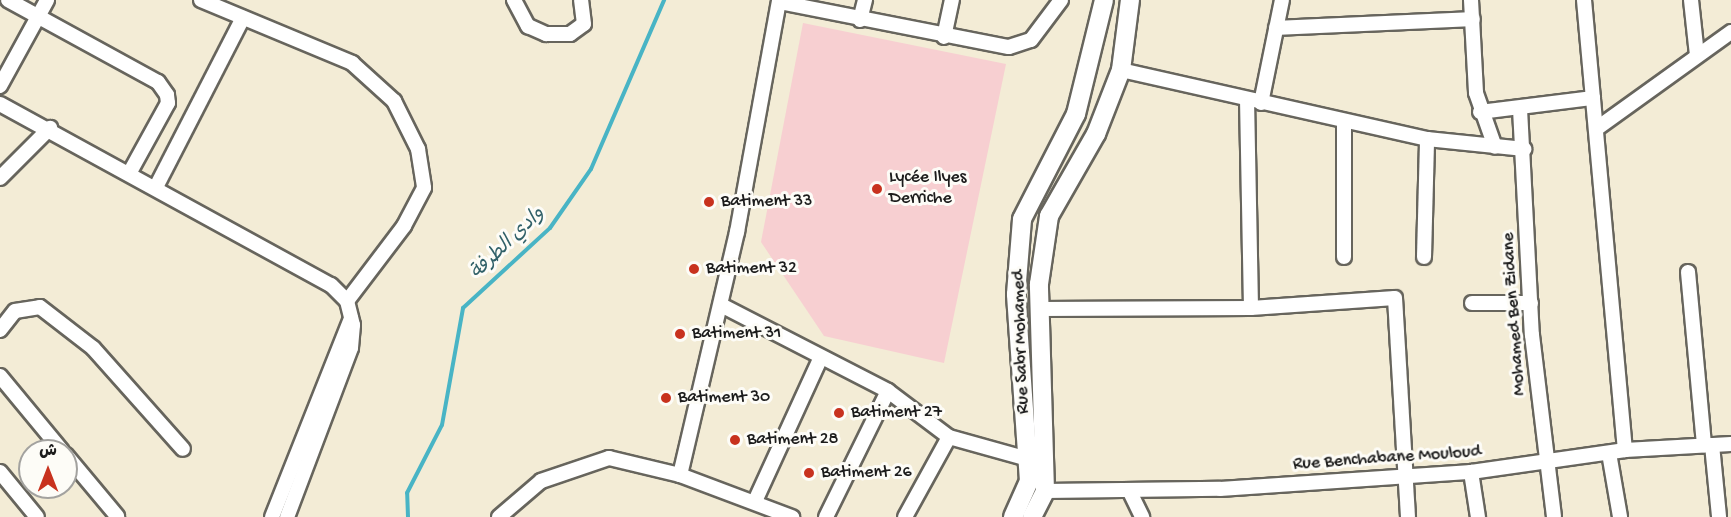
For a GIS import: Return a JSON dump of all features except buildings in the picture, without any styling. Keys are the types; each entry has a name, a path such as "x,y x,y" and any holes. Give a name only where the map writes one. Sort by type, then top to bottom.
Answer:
{"main road":[{"name":"Rue Sabr Mohamed","path":"1013,517 1027,490 1028,459 1016,294 1022,219 1076,114 1094,61 1104,0"},
{"path":"1032,517 1045,491 1040,309 1049,216 1096,134 1121,70 1130,0"}],"street":[{"path":"8,0 158,82 167,95 168,103 130,172"},
{"path":"0,86 47,0"},
{"path":"201,0 352,63 394,101 418,149 424,188 404,226 346,301"},
{"path":"514,0 528,26 546,34 570,34 584,24 581,0"},
{"path":"860,20 865,0"},
{"path":"944,37 952,0"},
{"path":"681,475 721,305 779,1 944,37 1021,45 1061,0"},
{"path":"1261,103 1282,0"},
{"path":"1471,0 1480,112 1496,147"},
{"path":"1584,0 1625,450"},
{"path":"1691,0 1697,55"},
{"path":"156,187 243,18"},
{"path":"1276,28 1473,19"},
{"path":"1596,129 1731,32"},
{"path":"1121,70 1427,139 1524,149"},
{"path":"1480,112 1520,109 1593,98"},
{"path":"1246,99 1251,308"},
{"path":"0,104 50,128 331,285 346,301 351,318 351,348 287,517"},
{"name":"Mohamed Ben Zidane","path":"1520,109 1531,303 1545,463 1554,517"},
{"path":"1344,122 1344,257"},
{"path":"0,178 50,128"},
{"path":"1424,256 1427,139"},
{"path":"1688,272 1708,445 1719,517"},
{"path":"1040,309 1251,308 1395,298 1408,517"},
{"path":"1472,303 1531,303"},
{"path":"721,305 888,391 949,436 1028,459"},
{"path":"0,330 15,311 40,307 93,348 183,449"},
{"path":"272,517 351,318"},
{"path":"756,499 820,358"},
{"path":"0,376 52,439"},
{"path":"826,517 888,391"},
{"path":"904,517 949,436"},
{"name":"Rue Benchabane Mouloud","path":"1045,491 1130,492 1404,474 1471,472 1625,450 1731,444"},
{"path":"1610,453 1620,517"},
{"path":"499,517 540,481 609,458 681,475 756,499 792,517"},
{"path":"78,469 117,516"},
{"path":"0,471 37,517"},
{"path":"1471,472 1478,517"},
{"path":"1130,492 1142,517"}],"shaded area":[{"name":"Lycée Ilyes Derriche","path":"803,23 1006,64 944,363 824,336 761,242"}],"waterway":[{"name":"وادي الطرفة","path":"408,517 407,493 442,425 463,308 550,228 591,169 664,0"}],"place":[{"name":"Lycée Ilyes Derriche","path":"877,189"},
{"name":"Batiment 33","path":"709,202"},
{"name":"Batiment 32","path":"694,269"},
{"name":"Batiment 31","path":"680,334"},
{"name":"Batiment 30","path":"666,398"},
{"name":"Batiment 27","path":"839,413"},
{"name":"Batiment 28","path":"735,440"},
{"name":"Batiment 26","path":"809,473"}]}
